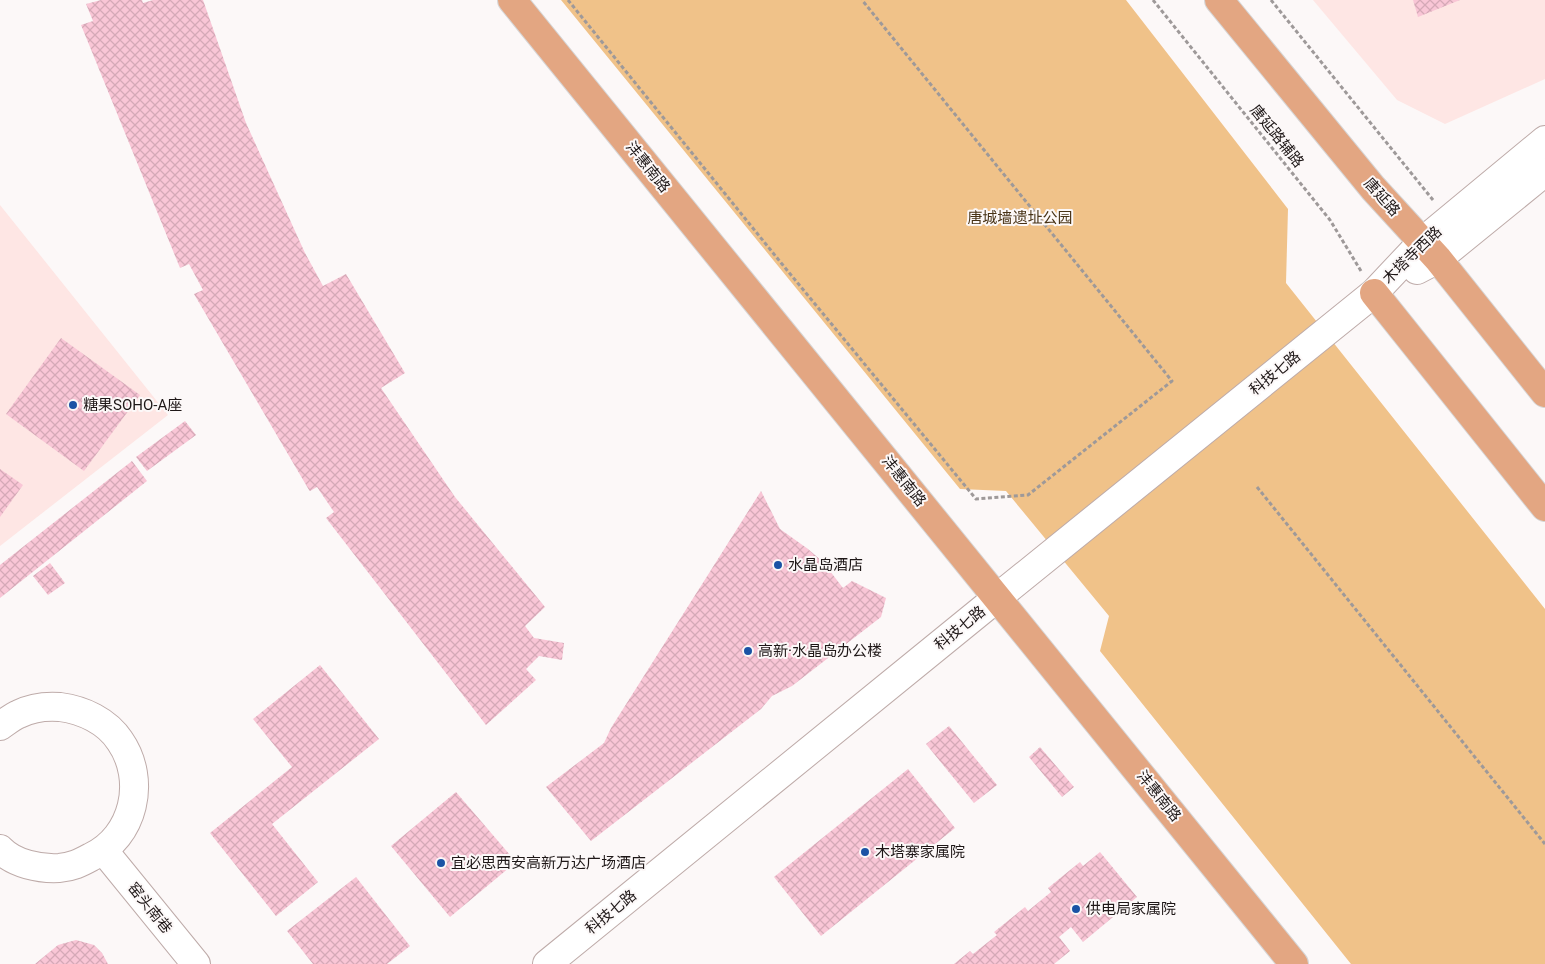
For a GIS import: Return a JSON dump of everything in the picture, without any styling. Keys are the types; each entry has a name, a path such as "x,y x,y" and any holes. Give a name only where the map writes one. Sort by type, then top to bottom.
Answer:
{"main road":[{"name":"沣惠南路","path":"512,0 1294,964"},
{"name":"唐延路","path":"1219,0 1373,188 1431,250 1545,393"},
{"path":"1374,293 1545,507"}],"street":[{"name":"木塔寺西路","path":"1431,250 1449,220 1545,140"},
{"name":"木塔寺西路","path":"1374,293 1431,250 1545,172"},
{"name":"科技七路","path":"547,964 1374,293"},
{"path":"0,726 20,713 48,706 75,709 101,721 120,741 132,766 134,794 128,819 115,841 104,851 71,867 45,869 20,862 0,849"},
{"name":"窑头南巷","path":"104,851 196,964"}],"path":[{"path":"568,0 976,499 1028,495 1172,380 862,0"},
{"name":"唐延路辅路","path":"1153,0 1330,220 1374,293"},
{"path":"1271,0 1449,220"},
{"path":"1257,487 1545,844"}],"shaded area":[{"path":"1313,0 1545,0 1545,79 1445,124 1397,100"},
{"path":"0,205 168,415 0,546"}],"green space":[{"name":"唐城墙遗址公园","path":"561,0 1126,0 1288,209 1286,283 1545,609 1545,964 1351,964 1100,651 1109,616 1006,491 960,489"}],"building":[{"path":"101,0 142,0 143,3 153,0 203,0 246,123 305,253 323,286 346,274 405,373 381,388 455,497 545,607 525,626 534,638 564,643 562,660 539,656 526,669 536,680 486,725 326,518 334,512 317,487 309,490 194,294 203,290 189,264 180,268 81,25 93,21 86,4"},
{"path":"1413,0 1460,0 1418,17"},
{"name":"糖果SOHO-A座","path":"61,338 140,395 84,471 6,414"},
{"path":"185,421 196,435 147,471 136,457"},
{"path":"132,461 147,481 0,598 0,565"},
{"path":"0,469 23,485 0,517"},
{"name":"高新·水晶岛办公楼","path":"761,491 780,529 823,562 843,588 852,581 886,598 881,617 792,686 772,696 761,709 591,841 546,787 604,743 611,728"},
{"path":"50,563 65,583 48,595 33,576"},
{"path":"320,665 379,739 272,824 318,882 276,916 210,833 292,767 253,719"},
{"path":"949,726 997,785 974,803 926,744"},
{"path":"1040,747 1074,787 1062,797 1029,757"},
{"name":"木塔寨家属院","path":"908,769 955,828 821,936 774,877"},
{"path":"456,792 516,862 450,917 391,846"},
{"name":"供电局家属院","path":"1100,852 1137,897 1083,942 1071,927 1059,937 1070,951 1054,964 954,964 970,951 973,954 997,935 994,932 1025,907 1028,911 1051,892 1048,888 1080,862 1083,866"},
{"path":"356,877 410,946 387,964 313,964 287,931"},
{"path":"76,940 94,945 102,953 108,964 35,964 58,945"}],"place":[{"name":"糖果SOHO-A座","path":"73,405"},
{"name":"水晶岛酒店","path":"778,565"},
{"name":"高新·水晶岛办公楼","path":"748,651"},
{"name":"木塔寨家属院","path":"865,852"},
{"name":"宜必思西安高新万达广场酒店","path":"441,863"},
{"name":"供电局家属院","path":"1076,909"}]}
